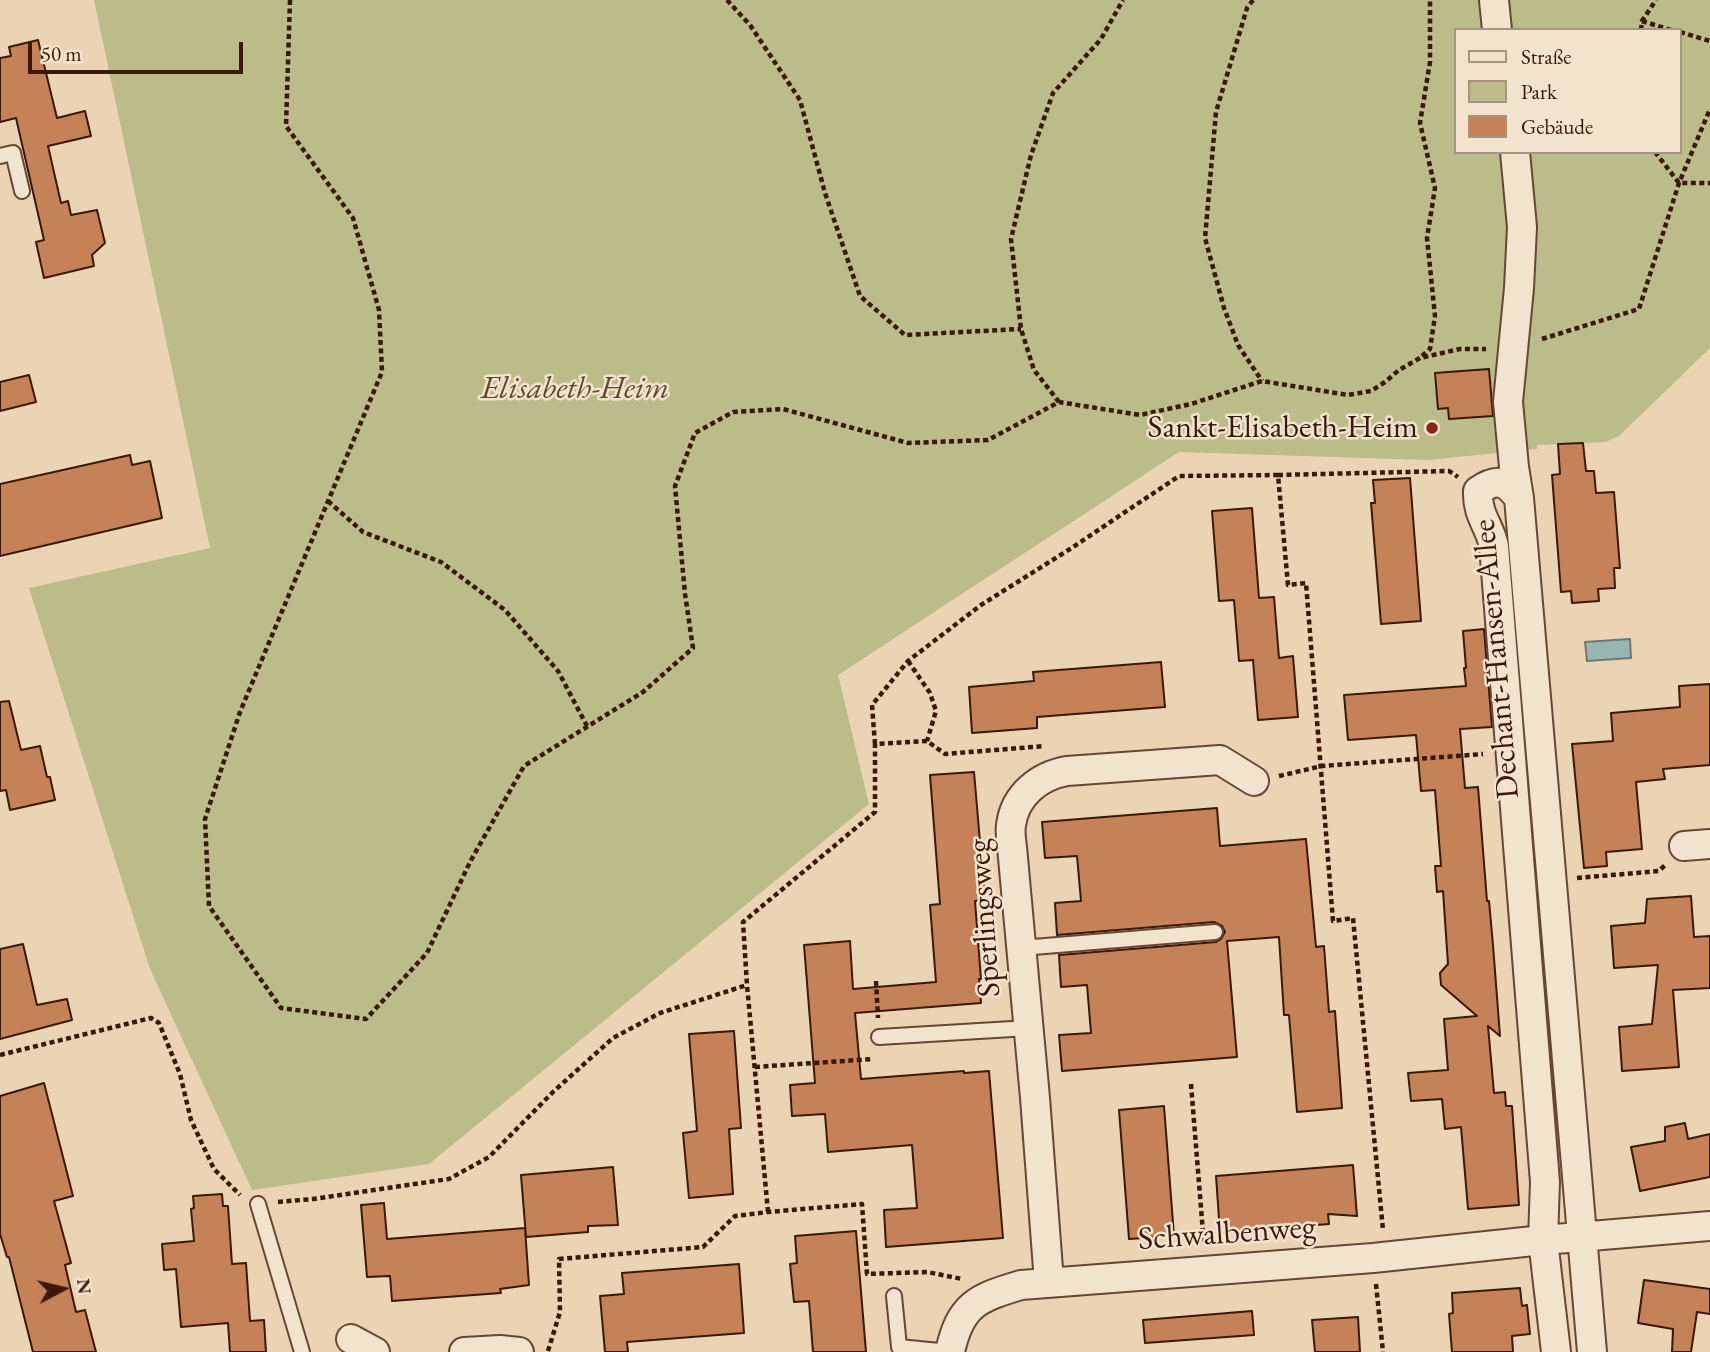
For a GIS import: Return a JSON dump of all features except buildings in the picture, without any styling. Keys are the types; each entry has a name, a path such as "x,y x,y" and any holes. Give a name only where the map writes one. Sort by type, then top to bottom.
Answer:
{"street":[{"path":"1494,0 1497,28"},
{"path":"1515,154 1522,227 1508,402 1519,498"},
{"name":"Dechant-Hansen-Allee","path":"1556,1352 1544,1240 1545,1182 1494,546 1477,505 1478,491 1488,484 1502,482 1519,498 1592,1352"},
{"name":"Sperlingsweg","path":"1049,1282 1011,825 1015,810 1035,783 1052,773 1067,771 1220,760 1254,781"},
{"name":"Schwalbenweg","path":"950,1352 956,1327 968,1310 994,1293 1021,1284 1380,1258 1710,1226"},
{"path":"464,1352 519,1352"}],"lane":[{"path":"0,156 13,153 22,191"},
{"path":"1021,948 1215,932"},
{"path":"879,1037 1028,1028"},
{"path":"258,1204 302,1352"},
{"path":"894,1296 899,1348 950,1352"}],"path":[{"path":"290,0 286,126 353,218 379,310 382,372 240,712 205,819 209,906 281,1009 366,1019 427,953 470,862 524,766 643,692 694,648 685,594 675,486 695,433 733,412 783,409 908,443 988,440 1059,402 1140,415 1191,404 1262,381 1348,395 1371,391 1430,349 1435,316 1427,238 1435,188 1420,123 1430,62 1430,0"},
{"path":"727,0 750,25 800,100 825,193 860,296 905,335 1021,329"},
{"path":"1059,402 1034,370 1021,329 1011,239 1031,155 1053,93 1101,39 1123,0"},
{"path":"1253,0 1247,8 1216,112 1205,238 1224,308 1238,345 1262,381"},
{"path":"1641,28 1642,21 1656,0"},
{"path":"1642,21 1665,28"},
{"path":"1682,33 1710,41"},
{"path":"1420,358 1460,349 1513,348 1639,309 1679,183 1710,109"},
{"path":"1657,154 1679,183"},
{"path":"1679,183 1710,183"},
{"path":"768,1212 743,922 875,812 876,744 872,705 908,661 981,606 1179,476 1450,471 1478,491"},
{"path":"1278,475 1288,585 1306,583 1333,921 1353,918 1380,1258 1383,1352"},
{"path":"328,501 363,532 441,562 505,610 558,671 587,726"},
{"path":"908,661 930,693 936,711 927,741"},
{"path":"876,744 927,741 945,754 1065,744 1067,771"},
{"path":"1254,781 1322,766 1511,752"},
{"path":"1552,880 1659,871 1697,845"},
{"path":"755,1067 880,1058 876,981"},
{"path":"0,1055 150,1018 159,1023 180,1074 191,1120 214,1169 239,1194 258,1204 313,1199 449,1180 489,1157 554,1091 613,1038 660,1013 747,985"},
{"path":"1191,1084 1206,1270"},
{"path":"548,1352 560,1312 559,1259 703,1247 735,1216 862,1205 867,1274 927,1272 965,1279"}],"green space":[{"name":"Elisabeth-Heim","path":"94,0 1710,0 1710,348 1619,436 1606,442 1537,445 1537,449 1428,460 1179,452 838,675 869,804 429,1164 252,1190 150,969 29,588 210,548"}],"water":[{"path":"1630,639 1631,658 1587,661 1585,642"}],"place":[{"name":"Sankt-Elisabeth-Heim","path":"1432,428"}]}
